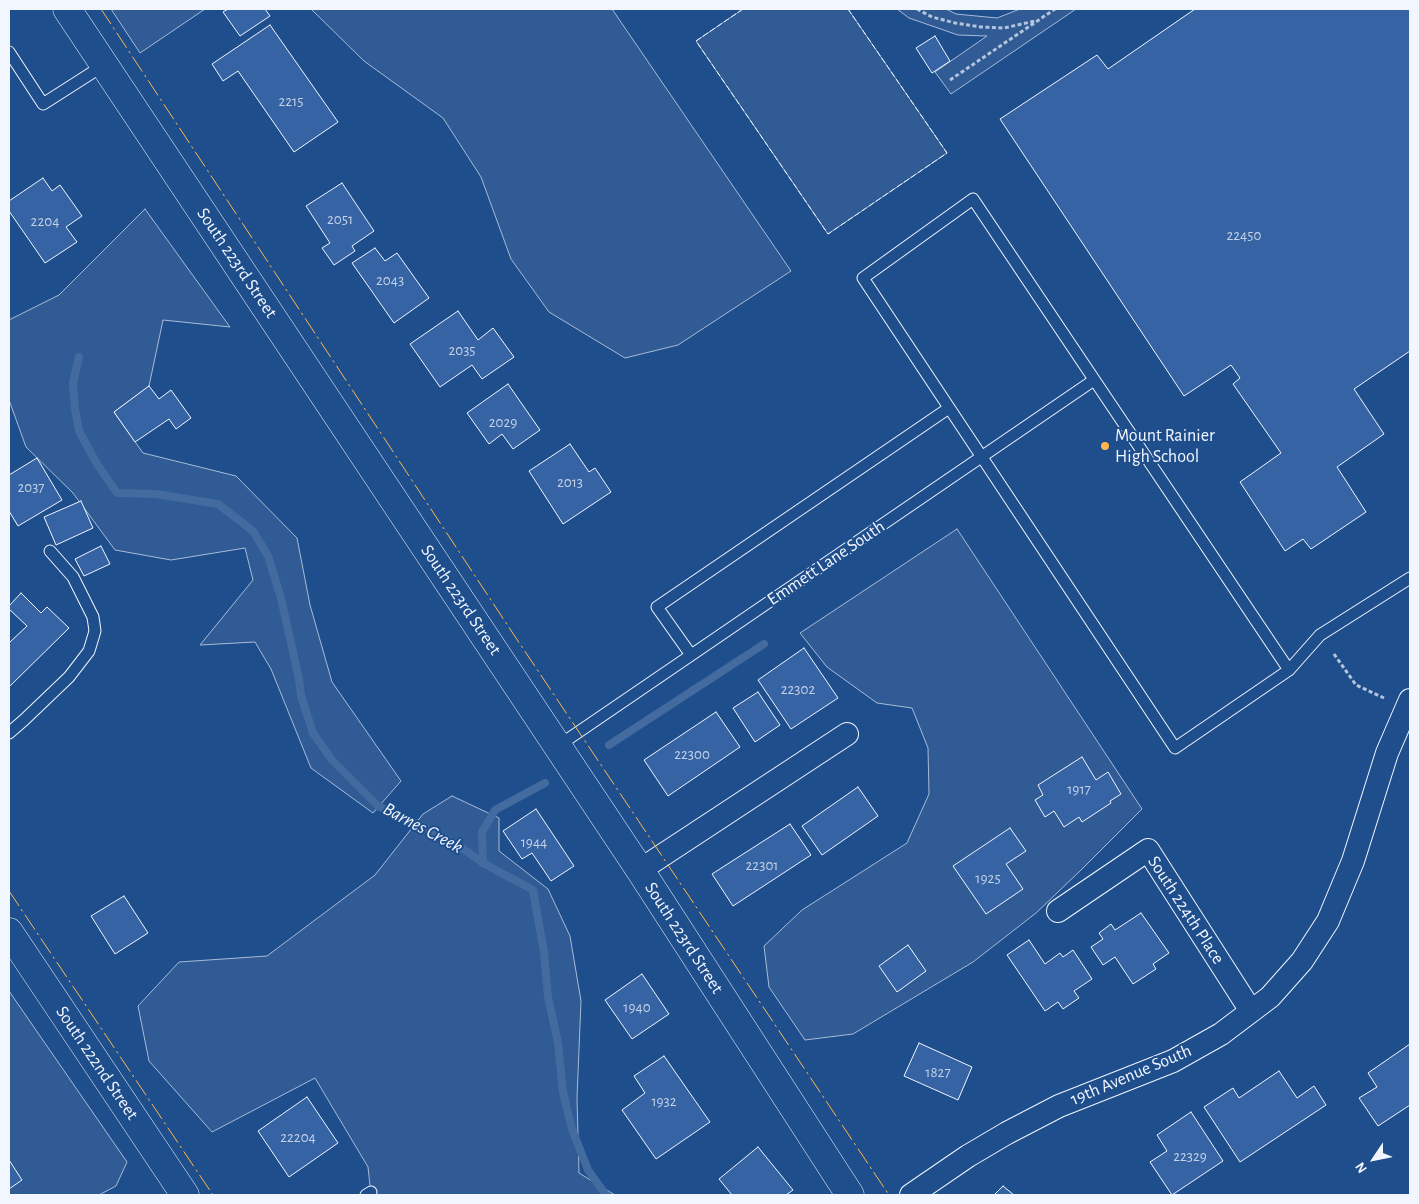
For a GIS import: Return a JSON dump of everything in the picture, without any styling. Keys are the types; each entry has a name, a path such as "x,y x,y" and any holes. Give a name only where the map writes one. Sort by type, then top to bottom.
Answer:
{"street":[{"name":"South 223rd Street","path":"67,9 640,870 850,1195"},
{"name":"19th Avenue South","path":"911,1195 968,1156 1059,1106 1173,1061 1221,1034 1270,997 1302,961 1328,921 1353,861 1386,753 1410,700"},
{"path":"640,870 847,734"},
{"name":"South 224th Place","path":"1058,911 1148,850 1251,1011"},
{"name":"South 222nd Street","path":"9,932 185,1195"}],"lane":[{"path":"9,52 43,104 105,64"},
{"path":"1289,670 973,199 863,278 1175,748 1289,670 1320,635 1410,578"},
{"name":"Emmett Lane South","path":"558,746 1094,380"},
{"path":"691,655 657,606 949,408"},
{"path":"9,733 69,677 89,651 95,631 93,617 73,577 50,551"}],"path":[{"path":"917,9 932,17 955,23 982,26 1004,28 1038,20"},
{"path":"950,80 1055,9"},
{"path":"1334,654 1356,685 1384,699"}],"shaded area":[{"path":"111,9 205,9 140,53"},
{"path":"311,9 612,9 791,271 678,345 625,358 549,312 511,259 481,177 443,118 364,61"},
{"path":"743,9 848,9 947,153 828,234 696,41"},
{"path":"897,9 946,9 956,14 997,18 1020,9 1076,9 951,94 935,72 987,36 958,35 909,18"},
{"path":"145,209 230,327 163,320 149,386 114,412 143,453 236,476 297,538 310,605 332,682 401,781 373,813 311,768 271,669 255,642 200,645 253,580 245,548 171,560 115,550 73,493 26,447 9,400 9,320 59,295"},
{"path":"957,529 1142,809 1036,913 973,962 853,1034 805,1040 769,987 764,946 802,910 907,843 929,794 928,748 912,708 877,703 827,667 800,633"},
{"path":"452,796 499,818 499,851 548,889 570,936 581,1001 577,1098 579,1173 615,1195 371,1195 368,1167 315,1078 212,1132 149,1061 138,1006 179,962 267,956 375,875 423,814"},
{"path":"9,991 127,1162 116,1186 99,1195 9,1195"}],"building":[{"path":"228,9 265,9 270,16 240,36 223,12"},
{"path":"1195,9 1409,9 1410,11 1410,351 1354,389 1384,434 1337,467 1366,512 1311,549 1303,539 1285,551 1240,482 1281,453 1233,384 1240,378 1231,365 1184,396 1000,119 1097,55 1108,69"},
{"path":"270,25 338,122 294,152 238,71 223,81 212,64"},
{"path":"935,36 950,61 932,73 916,48"},
{"path":"43,178 52,191 60,185 82,216 66,227 77,242 45,263 9,211 9,201"},
{"path":"342,183 374,231 352,246 355,251 334,265 322,248 330,243 306,206"},
{"path":"375,248 385,261 397,253 429,298 394,323 352,263"},
{"path":"458,311 478,340 493,328 514,357 482,379 472,365 440,387 410,344"},
{"path":"508,384 540,430 513,449 502,434 489,444 467,413"},
{"path":"149,386 159,399 171,390 191,418 176,429 169,419 135,442 114,412"},
{"path":"570,444 589,472 595,468 611,492 563,524 529,471"},
{"path":"37,458 62,500 18,526 9,511 9,475"},
{"path":"81,501 93,528 56,545 44,517"},
{"path":"101,546 110,564 84,576 75,559"},
{"path":"21,593 41,613 47,607 69,628 9,687 9,643 27,626 9,609 9,606"},
{"path":"804,648 838,698 791,729 758,680"},
{"path":"758,692 780,725 755,742 733,708"},
{"path":"716,712 740,747 668,796 644,760"},
{"path":"1082,757 1096,780 1108,772 1121,794 1082,822 1079,817 1064,827 1054,811 1045,817 1035,800 1043,795 1038,785"},
{"path":"858,787 878,816 822,855 802,826"},
{"path":"536,809 574,866 551,881 532,853 522,859 503,831"},
{"path":"790,824 811,855 733,906 712,874"},
{"path":"1010,828 1026,851 1006,864 1023,889 986,914 953,866"},
{"path":"124,896 148,933 115,954 91,916"},
{"path":"1141,913 1169,953 1153,964 1156,969 1133,984 1115,957 1103,965 1091,947 1103,939 1099,933 1111,924 1115,930"},
{"path":"1029,940 1045,964 1060,953 1063,957 1073,950 1092,979 1074,991 1079,998 1063,1009 1058,1002 1045,1011 1007,955"},
{"path":"908,945 926,971 897,992 879,966"},
{"path":"642,974 669,1014 632,1039 605,1000"},
{"path":"919,1043 972,1067 958,1100 904,1076"},
{"path":"1410,1044 1410,1105 1378,1126 1359,1098 1377,1087 1368,1073"},
{"path":"664,1056 710,1122 656,1159 622,1110 645,1093 634,1076"},
{"path":"1279,1071 1297,1098 1314,1086 1326,1105 1240,1162 1204,1107 1233,1088 1239,1098"},
{"path":"307,1097 338,1143 289,1177 258,1131"},
{"path":"1191,1112 1223,1161 1172,1195 1150,1162 1167,1151 1157,1135"},
{"path":"758,1147 793,1190 786,1195 732,1195 719,1179"},
{"path":"9,1160 22,1180 9,1189"},
{"path":"1003,1186 1014,1195 994,1195"}],"waterway":[{"name":"Barnes Creek","path":"79,357 73,383 79,431 97,464 117,493 156,494 218,504 253,531 268,556 281,598 301,696 313,733 332,760 378,806 434,832 483,863 533,890 544,953 548,997 558,1043 563,1092 572,1129 588,1170 606,1195"},
{"path":"609,745 764,644"},
{"path":"483,863 482,832 495,810 545,783"}],"fence":[{"path":"743,9 696,41 828,234 947,153 848,9"}],"power":[{"path":"101,9 514,635 889,1195"},
{"path":"9,891 213,1195"}],"place":[{"name":"Mount Rainier High School","path":"1105,446"}]}
